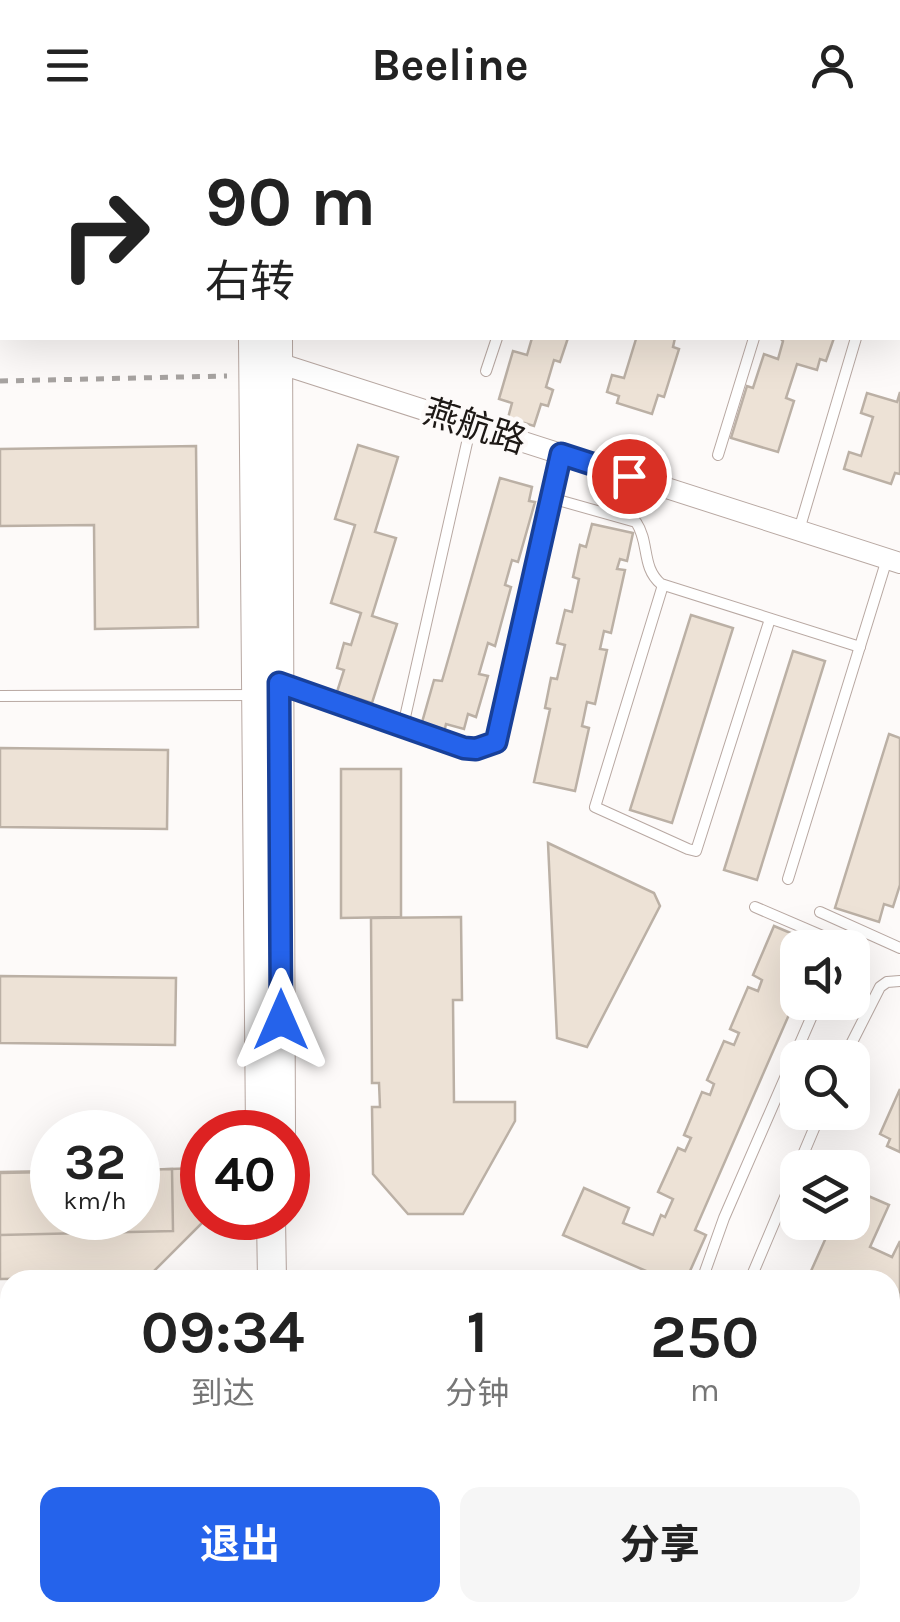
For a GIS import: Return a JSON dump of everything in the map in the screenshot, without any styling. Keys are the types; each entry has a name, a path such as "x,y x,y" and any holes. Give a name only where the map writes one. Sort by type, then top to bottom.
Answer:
{"street":[{"name":"燕航路","path":"270,359 894,561"},
{"path":"260,1110 270,359"},
{"path":"267,689 280,1110"},
{"path":"271,1240 272,1270"}],"lane":[{"path":"486,371 496,340"},
{"path":"718,455 753,340"},
{"path":"798,531 855,340"},
{"path":"402,726 471,425"},
{"path":"0,696 267,689 402,726 464,748 476,749 496,742 561,454"},
{"path":"552,498 636,522 642,531 651,576 663,585 860,647"},
{"path":"788,880 860,647 894,561"},
{"path":"663,585 595,807 688,849 696,850 770,619"},
{"path":"755,906 809,930"},
{"path":"820,912 900,948"},
{"path":"853,1040 880,988 887,982 900,981"},
{"path":"706,1270 724,1218 810,1020"},
{"path":"754,1270 812,1130"}],"path":[{"path":"0,381 270,359"}],"building":[{"path":"531,340 567,340 560,362 554,360 546,387 553,390 548,406 541,404 534,426 508,418 512,403 499,399 513,351 527,355"},
{"path":"636,340 675,340 673,347 679,349 664,397 658,395 652,414 617,403 619,396 607,392 612,375 624,378"},
{"path":"833,340 826,361 820,359 817,370 797,364 786,398 794,401 778,452 731,438 747,386 753,388 764,354 778,359 783,341"},
{"path":"900,392 900,474 895,473 891,484 844,469 849,452 861,456 873,417 861,413 867,393 897,402"},
{"path":"358,445 398,457 375,532 396,538 372,616 397,624 372,703 337,692 344,670 337,668 344,643 351,645 361,613 331,603 355,525 335,519"},
{"path":"196,446 198,627 95,629 94,525 0,526 0,449"},
{"path":"500,478 532,487 529,501 535,502 518,562 512,560 505,585 511,587 495,646 488,643 479,674 488,676 476,717 468,714 464,729 446,724 444,733 421,726 434,680 442,681"},
{"path":"592,524 633,533 627,561 620,559 617,569 625,570 611,633 604,631 600,649 607,650 595,704 587,702 582,726 589,728 575,791 534,782 550,709 545,708 551,678 557,679 565,645 557,643 565,610 572,612 579,579 573,577 580,545 586,547"},
{"path":"691,615 733,628 672,823 630,810"},
{"path":"793,651 825,661 757,880 724,870"},
{"path":"889,734 900,738 900,885 893,907 884,904 879,922 835,908"},
{"path":"0,748 168,750 167,829 0,827"},
{"path":"341,769 401,769 401,917 341,918"},
{"path":"548,843 654,893 660,906 587,1047 557,1038"},
{"path":"461,917 462,1000 453,1000 454,1102 515,1102 515,1121 463,1214 408,1214 373,1174 372,1107 380,1107 379,1083 372,1083 371,918"},
{"path":"774,926 783,930 780,930 780,1020 787,1020 695,1230 706,1235 690,1270 644,1270 563,1235 584,1188 629,1208 623,1223 653,1235 673,1199 658,1192 678,1148 685,1151 691,1138 684,1135 702,1092 710,1095 714,1084 707,1080 724,1041 734,1045 739,1033 730,1029 748,987 758,991 762,980 753,975"},
{"path":"0,976 176,978 175,1045 0,1043"},
{"path":"900,1089 900,1152 887,1146 890,1139 880,1134"},
{"path":"160,1169 180,1169 180,1240 185,1240 155,1270 0,1270 0,1172 30,1171 30,1240 160,1240"},
{"path":"160,1169 172,1169 173,1231 160,1231"},
{"path":"30,1172 30,1234 0,1235 0,1173"},
{"path":"870,1197 889,1205 870,1247 892,1257 900,1241 900,1270 811,1270 825,1240 870,1240"}],"route":[{"path":"281,1020 279,683 464,748 476,749 496,742 561,454 629,476"}]}
